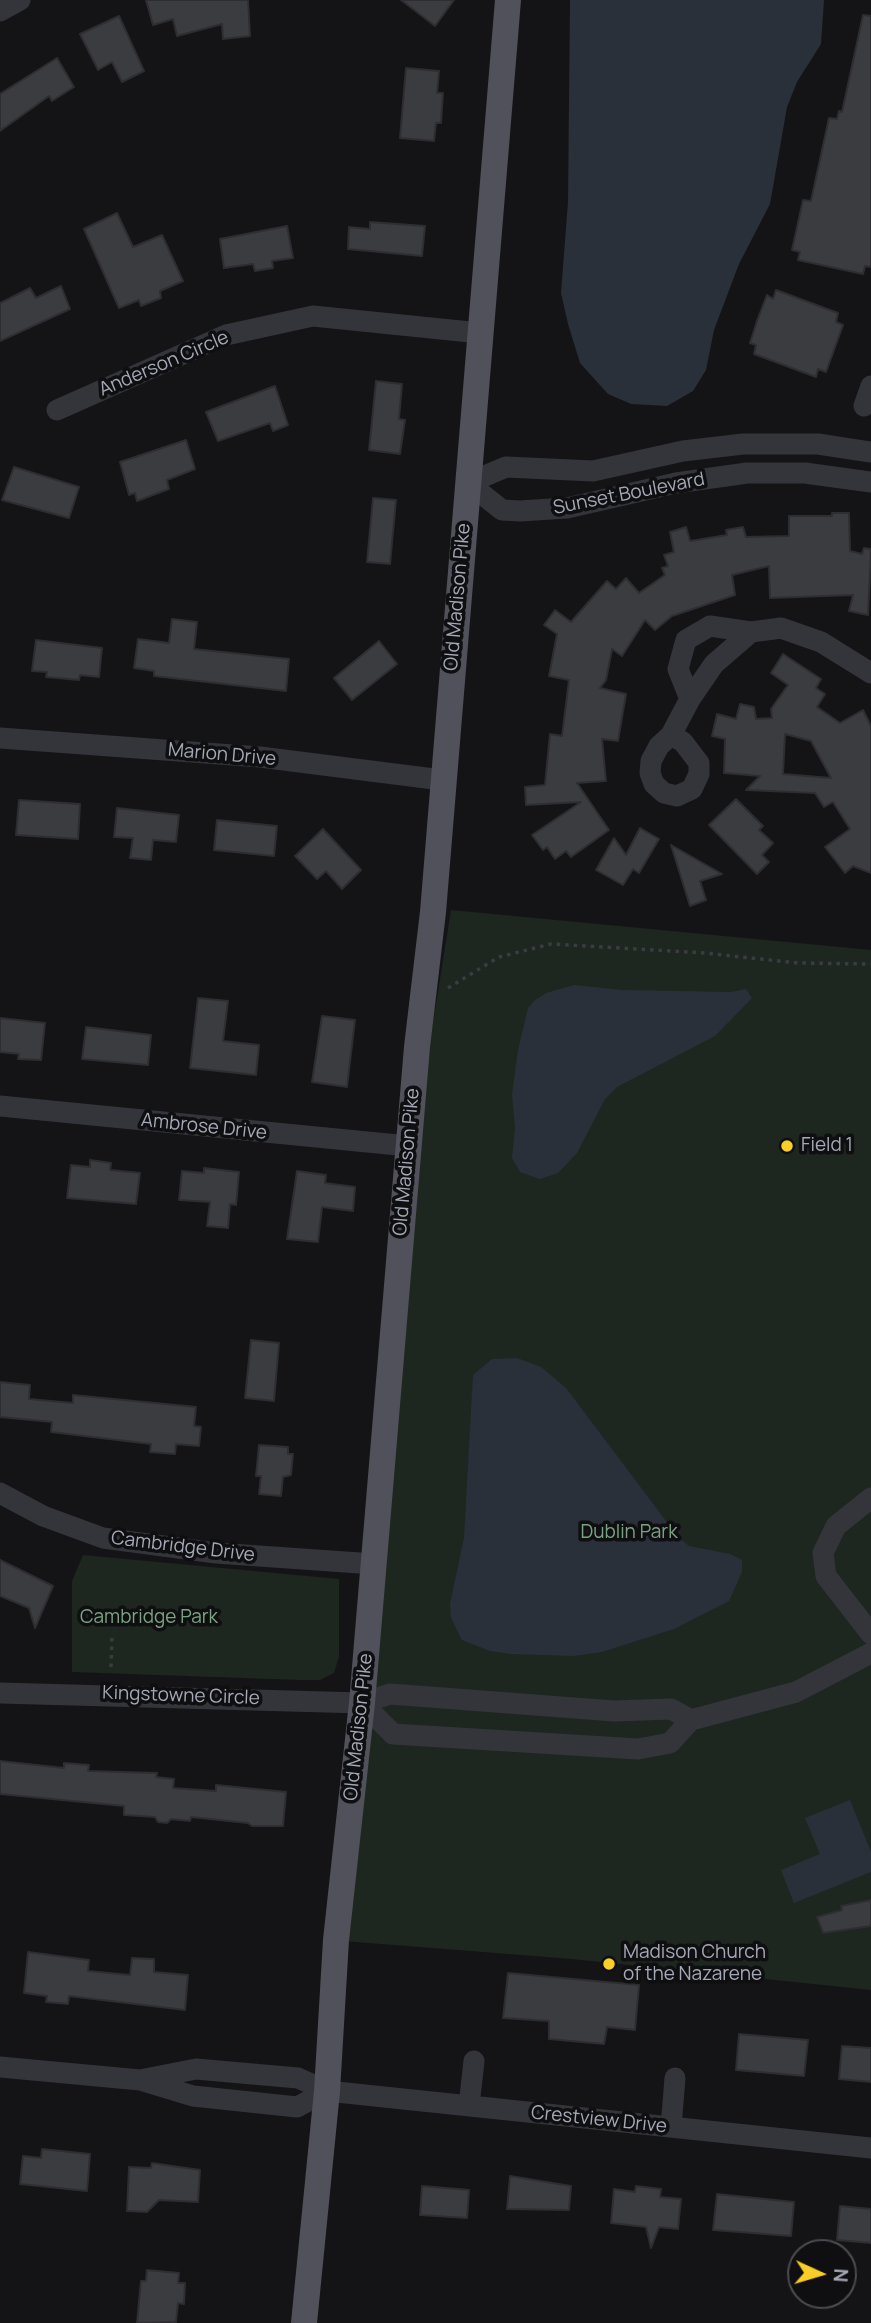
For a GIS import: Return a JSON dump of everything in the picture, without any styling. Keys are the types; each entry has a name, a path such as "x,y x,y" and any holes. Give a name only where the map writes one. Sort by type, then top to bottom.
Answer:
{"main road":[{"name":"Old Madison Pike","path":"304,2323 327,2091 336,1940 362,1703 408,1146 433,912 508,0"}],"street":[{"path":"0,11 20,0"},
{"name":"Anderson Circle","path":"58,410 226,335 313,316 480,333"},
{"name":"Sunset Boulevard","path":"871,452 818,444 743,444 683,451 593,471 506,467 468,484 502,510 520,511 567,508 676,483 747,473 805,473 871,482"},
{"path":"690,699 678,669 686,640 710,626 751,632 781,628 821,642 871,673"},
{"path":"671,735 690,699 714,664 751,632"},
{"name":"Marion Drive","path":"0,738 260,757 442,780"},
{"name":"Ambrose Drive","path":"0,1106 408,1146"},
{"name":"Cambridge Drive","path":"0,1493 43,1516 103,1538 216,1553 374,1564"},
{"path":"871,1497 836,1526 823,1553 826,1576 871,1634"},
{"path":"362,1703 393,1734 620,1749 670,1743 691,1720 796,1692 871,1653"},
{"name":"Kingstowne Circle","path":"0,1693 362,1703 390,1694 614,1711 671,1709 691,1720"},
{"path":"470,2106 474,2061"},
{"name":"Crestview Drive","path":"0,2067 140,2080 196,2069 298,2078 327,2091 871,2148"},
{"path":"671,2127 675,2078"}],"path":[{"path":"449,988 499,957 551,944 704,953 798,963 871,964"},
{"path":"111,1667 112,1638"}],"green space":[{"name":"Dublin Park","path":"451,910 871,950 871,1990 572,1959 343,1941 428,1054"},
{"name":"Cambridge Park","path":"83,1555 339,1579 339,1657 334,1673 320,1680 301,1680 72,1672 72,1581"}],"shaded area":[{"path":"570,0 824,0 821,44 797,82 787,107 770,204 739,264 714,330 706,370 693,391 667,406 631,404 608,394 580,363 568,324 561,293 568,202"},
{"path":"574,985 622,990 731,992 746,989 752,998 715,1036 617,1087 605,1099 577,1153 558,1173 540,1179 520,1172 512,1158 515,1127 512,1094 518,1050 528,1008 534,1001 546,993"},
{"path":"517,1358 541,1367 566,1388 678,1537 689,1546 730,1554 742,1560 742,1572 729,1601 674,1629 602,1652 574,1656 511,1654 490,1651 462,1640 451,1618 450,1604 464,1538 473,1375 492,1359"},
{"path":"850,1800 871,1852 871,1872 794,1903 781,1870 820,1854 805,1818"}],"building":[{"path":"146,0 248,0 250,36 223,39 222,24 177,36 173,19 153,25"},
{"path":"401,0 454,0 435,26"},
{"path":"863,15 871,16 871,267 865,266 863,274 798,260 800,252 792,250 803,200 811,201 829,118 837,119 839,111 842,112"},
{"path":"119,16 144,71 122,82 112,62 98,70 80,34"},
{"path":"57,58 74,87 52,101 49,96 0,131 0,94"},
{"path":"406,68 439,71 437,93 443,93 441,123 436,123 434,141 400,138"},
{"path":"117,213 133,247 162,235 183,281 160,291 161,298 141,306 139,300 119,308 84,229"},
{"path":"370,222 425,226 422,256 348,249 349,227 370,229"},
{"path":"287,226 293,258 272,261 273,268 255,271 253,264 224,268 220,239"},
{"path":"61,286 70,309 0,341 0,303 30,288 36,298"},
{"path":"776,290 838,313 836,322 843,325 826,372 818,369 816,377 754,354 756,345 750,343 757,321 767,295 773,299"},
{"path":"376,381 402,384 399,419 405,420 400,454 369,450"},
{"path":"275,386 288,425 273,431 270,423 218,441 206,412"},
{"path":"186,440 195,469 167,480 169,489 137,501 135,493 129,495 120,462"},
{"path":"14,467 79,487 69,518 2,500"},
{"path":"373,498 396,500 390,564 367,562"},
{"path":"832,513 849,513 850,551 862,554 864,548 871,549 868,615 849,611 853,595 770,598 769,566 732,575 735,595 672,616 655,630 645,620 622,656 612,649 606,680 600,688 626,694 618,741 602,739 606,781 577,783 609,830 571,857 566,851 555,859 547,847 543,850 532,835 581,802 526,805 525,787 545,785 550,734 562,736 569,680 549,676 557,634 544,625 555,610 571,622 607,581 616,589 626,578 639,593 665,575 662,568 668,566 664,555 674,552 670,532 686,527 690,541 727,535 726,530 743,527 746,537 789,536 789,516 832,516"},
{"path":"172,619 197,622 194,649 289,659 286,691 154,676 154,671 134,668 138,639 169,643"},
{"path":"36,640 102,648 99,677 80,675 79,680 46,677 47,672 32,671"},
{"path":"379,641 397,664 352,700 334,678"},
{"path":"783,654 821,679 816,688 825,694 817,707 840,723 863,710 871,726 871,873 853,866 845,873 825,847 850,829 833,802 824,807 815,793 746,790 760,776 724,773 725,739 712,736 717,714 736,719 740,704 754,707 756,719 772,718 771,709 788,685 771,673","holes":["785,734 811,741 831,778 783,774"]},
{"path":"736,799 763,826 759,830 773,843 762,855 769,862 757,874 709,825"},
{"path":"19,800 80,804 78,839 16,835"},
{"path":"117,808 179,815 176,842 153,840 151,860 130,858 133,838 114,837"},
{"path":"217,820 277,826 274,856 214,850"},
{"path":"640,828 659,839 639,873 633,869 623,885 596,870 614,838 626,855"},
{"path":"323,829 361,870 342,889 326,871 317,879 295,856"},
{"path":"671,845 722,874 700,881 706,900 690,906"},
{"path":"198,998 228,1001 223,1041 259,1045 256,1075 190,1068"},
{"path":"322,1016 355,1020 347,1087 312,1082"},
{"path":"0,1018 45,1023 41,1060 18,1059 19,1054 0,1052"},
{"path":"86,1027 151,1035 148,1065 82,1059"},
{"path":"90,1160 111,1163 110,1170 140,1173 136,1204 67,1198 71,1165 90,1167"},
{"path":"204,1168 239,1172 236,1205 230,1204 228,1228 207,1226 210,1202 179,1200 182,1171 204,1173"},
{"path":"297,1171 326,1175 325,1183 355,1187 353,1211 322,1207 318,1242 287,1239"},
{"path":"251,1340 279,1343 274,1401 245,1398"},
{"path":"0,1382 30,1385 29,1399 73,1403 73,1395 196,1407 194,1426 201,1427 199,1446 176,1444 175,1454 150,1452 151,1444 51,1432 52,1422 0,1417"},
{"path":"259,1445 288,1447 288,1454 293,1454 291,1475 283,1477 281,1496 259,1494 261,1476 256,1476"},
{"path":"0,1560 53,1586 35,1628 29,1608 0,1596"},
{"path":"0,1761 64,1768 64,1763 89,1765 88,1771 157,1773 156,1777 174,1779 173,1788 216,1791 216,1785 286,1792 283,1826 252,1826 248,1823 191,1817 190,1821 171,1819 167,1823 158,1822 155,1817 124,1815 124,1806 0,1794"},
{"path":"871,1900 871,1926 823,1933 817,1917 842,1910 841,1906"},
{"path":"28,1952 89,1960 88,1971 130,1975 132,1958 154,1959 154,1972 188,1975 185,2010 69,1996 68,2004 46,2002 47,1996 24,1993"},
{"path":"508,1973 639,1985 635,2030 607,2027 604,2044 549,2039 549,2021 503,2018"},
{"path":"739,2034 808,2040 804,2076 736,2070"},
{"path":"842,2046 871,2048 871,2082 839,2079"},
{"path":"42,2149 90,2154 87,2191 20,2184 23,2156 41,2158"},
{"path":"152,2163 200,2170 198,2202 159,2200 147,2212 127,2211 129,2167 151,2168"},
{"path":"510,2176 571,2186 569,2210 507,2209"},
{"path":"422,2186 469,2190 467,2218 420,2215"},
{"path":"636,2186 661,2189 660,2197 681,2199 678,2229 659,2227 651,2248 646,2227 611,2223 614,2189 635,2192"},
{"path":"717,2194 794,2202 791,2236 713,2230"},
{"path":"840,2206 871,2209 871,2243 857,2242 857,2239 837,2239"},
{"path":"147,2270 179,2273 178,2283 185,2283 184,2304 178,2303 176,2322 137,2323 141,2281 146,2281"}],"place":[{"name":"Field 1","path":"787,1146"},
{"name":"Madison Church of the Nazarene","path":"609,1964"}]}
